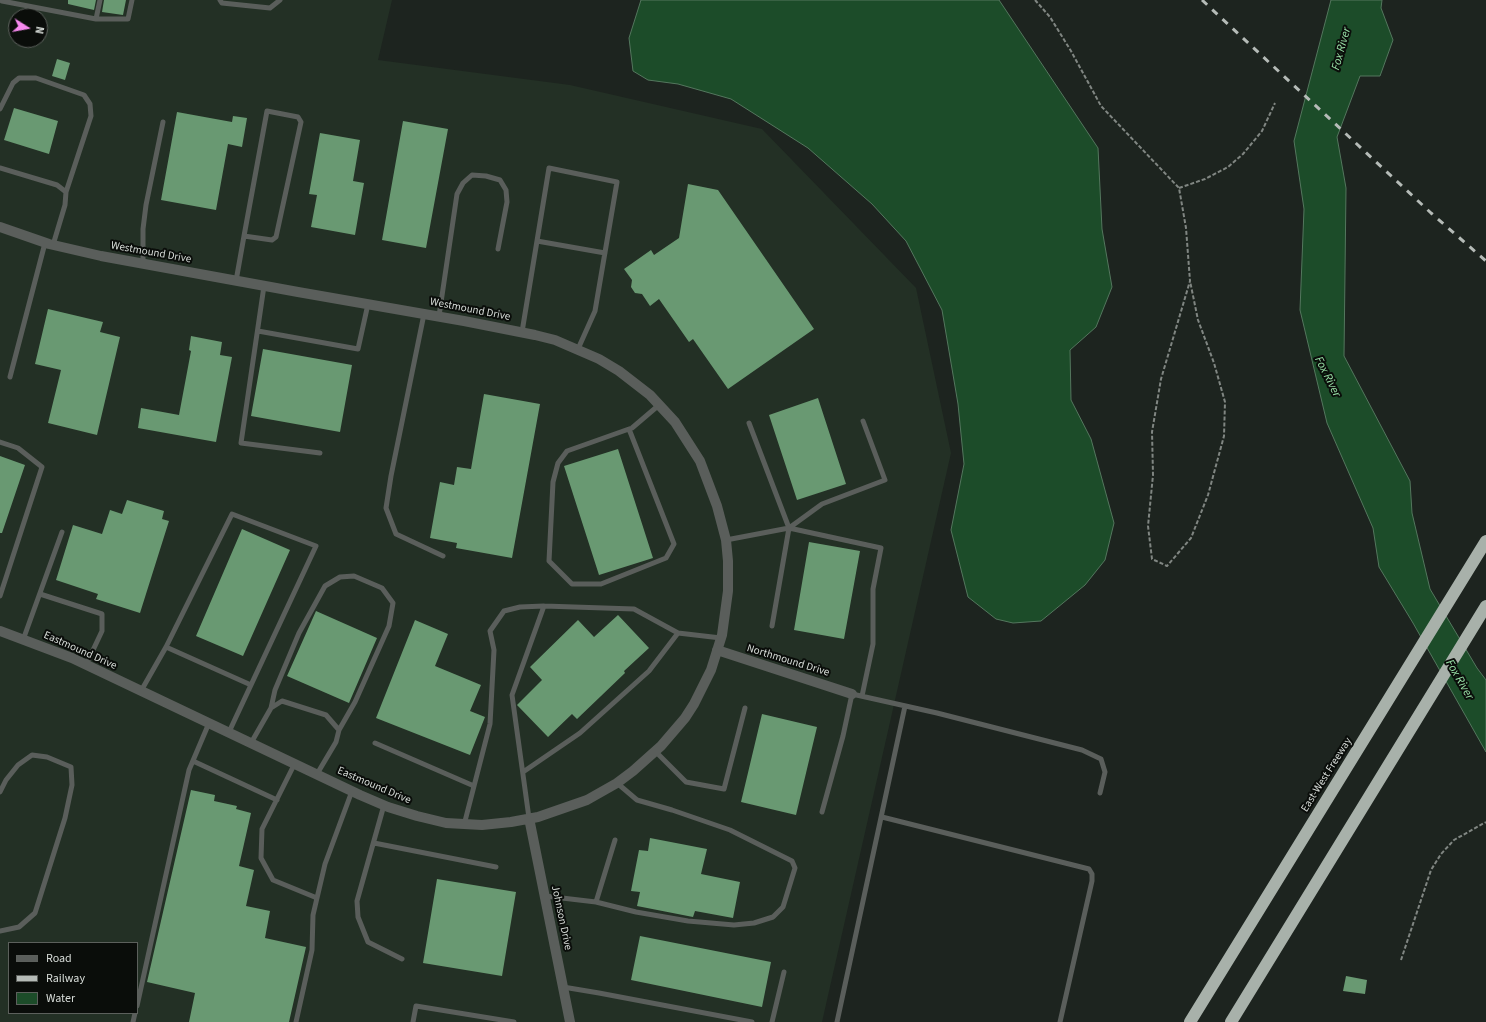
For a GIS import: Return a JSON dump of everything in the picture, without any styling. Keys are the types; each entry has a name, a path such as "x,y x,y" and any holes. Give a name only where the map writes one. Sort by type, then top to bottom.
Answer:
{"highway":[{"name":"East-West Freeway","path":"1190,1022 1486,542"},
{"path":"1231,1022 1486,606"}],"street":[{"name":"Westmound Drive","path":"0,228 49,244 143,263 522,332 555,340 599,359 619,371 650,395 659,404 675,422 700,461 726,540 728,561 726,615 717,650"},
{"name":"Eastmound Drive","path":"0,631 86,665 384,805 417,816 446,823 464,825 482,825 529,818 562,810 587,800 617,783 655,752 680,724 694,704 711,670 717,650"},
{"name":"Northmound Drive","path":"717,650 857,695"},
{"name":"Johnson Drive","path":"529,818 570,1022"}],"lane":[{"path":"37,7 39,0"},
{"path":"96,19 100,0"},
{"path":"1,1 96,19 128,19 132,0"},
{"path":"220,0 222,3 270,8 280,0"},
{"path":"0,109 13,83 19,78 36,78 84,95 90,104 91,116 66,192 65,205 49,244 10,377"},
{"path":"236,281 244,236 267,111 298,118 301,122 276,237 272,240 244,236"},
{"path":"143,263 143,229 146,205 163,122"},
{"path":"0,168 57,185 66,192"},
{"path":"522,332 549,168 617,182 595,311 578,350"},
{"path":"439,316 457,194 463,183 472,175 486,176 500,180 506,190 507,202 498,249"},
{"path":"537,241 605,253"},
{"path":"264,286 241,443 320,453"},
{"path":"258,331 358,349 368,304"},
{"path":"424,314 391,476 386,508 396,534 444,556"},
{"path":"629,429 674,544 666,558 601,584 572,584 549,561 553,482 558,463 567,451 629,429 632,428 659,404"},
{"path":"788,528 822,504 884,480 863,421"},
{"path":"749,423 788,528 772,626"},
{"path":"0,442 18,448 42,467 0,596"},
{"path":"141,691 166,647 232,514 316,546 229,732"},
{"path":"726,540 788,528 881,548 873,589 873,644 843,736 822,812"},
{"path":"23,640 62,532"},
{"path":"0,576 6,578"},
{"path":"251,743 271,708 276,690 299,633 325,586 340,577 354,576 382,588 393,603 389,626 355,702 339,730 336,742 317,774"},
{"path":"40,594 102,614 102,632 86,665"},
{"path":"464,825 490,724 494,650 490,631 504,611 520,607 544,606 634,609 678,633 720,638"},
{"path":"529,818 512,695 544,606"},
{"path":"523,772 580,734 650,671 678,633"},
{"path":"166,647 251,685"},
{"path":"857,695 945,715 1082,750 1101,759 1105,772 1100,793"},
{"path":"271,708 282,701 326,715 339,730"},
{"path":"837,1022 905,706"},
{"path":"655,752 686,782 724,789 745,708"},
{"path":"138,1002 190,770 209,723"},
{"path":"375,743 474,786"},
{"path":"0,792 6,780 18,765 32,755 47,757 70,767 72,785 65,818 35,913 19,927 0,931"},
{"path":"193,761 277,800"},
{"path":"294,763 262,829 261,858 273,880 317,898"},
{"path":"545,896 596,902 636,912 688,921 734,925 754,923 773,917 784,907 795,868 792,861 730,830 672,810 637,800 617,783"},
{"path":"296,1022 312,950 313,915 325,864 352,791"},
{"path":"384,805 358,901 358,917 368,942 402,959"},
{"path":"882,817 1089,869 1092,874 1092,882 1060,1022"},
{"path":"596,902 615,840"},
{"path":"374,843 496,866"},
{"path":"772,1022 784,972"},
{"path":"563,987 599,992 752,1022"},
{"path":"413,1022 416,1006 514,1022"}],"path":[{"path":"1035,0 1050,18 1071,51 1101,106 1179,188 1186,228 1190,280 1198,320 1214,363 1225,402 1224,436 1208,496 1191,538 1167,566 1152,559 1148,526 1153,475 1152,432 1161,379 1190,280"},
{"path":"1179,188 1205,179 1228,167 1243,154 1262,131 1275,103"},
{"path":"1401,960 1431,870 1441,854 1454,840 1486,822"}],"shaded area":[{"path":"0,0 392,0 378,60 570,85 762,129 916,288 951,453 822,1022 0,1022"}],"water":[{"path":"641,0 999,0 1098,148 1102,229 1112,287 1096,327 1070,350 1071,400 1091,439 1114,523 1105,560 1085,585 1041,621 1013,623 996,619 968,597 951,530 964,464 958,404 942,310 906,241 872,204 808,148 731,99 678,84 648,80 633,71 629,38"},
{"name":"Fox River","path":"1331,0 1382,0 1381,8 1393,40 1380,76 1360,76 1337,137 1346,188 1344,356 1410,481 1412,513 1430,589 1477,668 1486,680 1486,752 1413,623 1379,567 1373,528 1327,423 1300,310 1304,209 1294,141"}],"building":[{"path":"68,0 96,0 94,10 68,4"},
{"path":"104,0 126,0 123,15 102,12"},
{"path":"57,59 70,63 65,80 52,76"},
{"path":"14,108 58,121 49,154 4,140"},
{"path":"177,112 232,122 233,116 247,118 242,147 228,144 216,210 161,200"},
{"path":"403,121 448,129 426,248 382,240"},
{"path":"320,133 360,140 353,181 364,183 355,235 311,227 317,195 309,194"},
{"path":"688,184 718,190 814,329 728,389 693,339 689,342 659,299 650,306 642,294 635,293 631,287 632,280 624,269 651,250 654,255 679,238"},
{"path":"48,309 103,322 100,332 120,337 97,435 48,423 61,370 35,364"},
{"path":"191,336 222,342 220,355 232,357 216,442 138,428 141,408 179,415 191,351 189,350"},
{"path":"263,349 352,365 340,432 251,416"},
{"path":"484,394 540,404 512,558 456,548 457,543 430,538 440,482 454,485 457,467 471,469"},
{"path":"818,398 846,484 797,500 769,415"},
{"path":"618,449 653,558 599,575 564,466"},
{"path":"0,456 25,465 2,533 0,533"},
{"path":"127,500 164,511 162,519 169,521 140,613 96,599 98,594 56,580 73,525 102,534 110,510 122,514"},
{"path":"242,529 290,550 243,656 196,636"},
{"path":"809,542 860,551 844,639 794,630"},
{"path":"316,611 377,638 349,703 287,676"},
{"path":"618,615 649,648 577,719 572,714 548,737 517,705 542,680 530,667 578,620 594,637"},
{"path":"415,620 448,634 435,666 481,685 470,711 485,717 470,755 376,718"},
{"path":"762,714 817,727 796,815 741,802"},
{"path":"191,790 215,795 214,801 237,806 236,809 251,813 239,866 254,870 246,906 270,911 265,938 306,947 289,1022 189,1022 195,993 147,982"},
{"path":"650,838 707,849 701,874 740,882 733,918 695,911 693,917 637,906 640,892 631,891 639,850 648,851"},
{"path":"437,879 516,892 502,976 423,963"},
{"path":"640,936 771,962 762,1007 631,980"},
{"path":"1346,976 1367,980 1365,994 1343,991"}],"railway":[{"path":"1202,0 1431,213 1486,261"}]}
